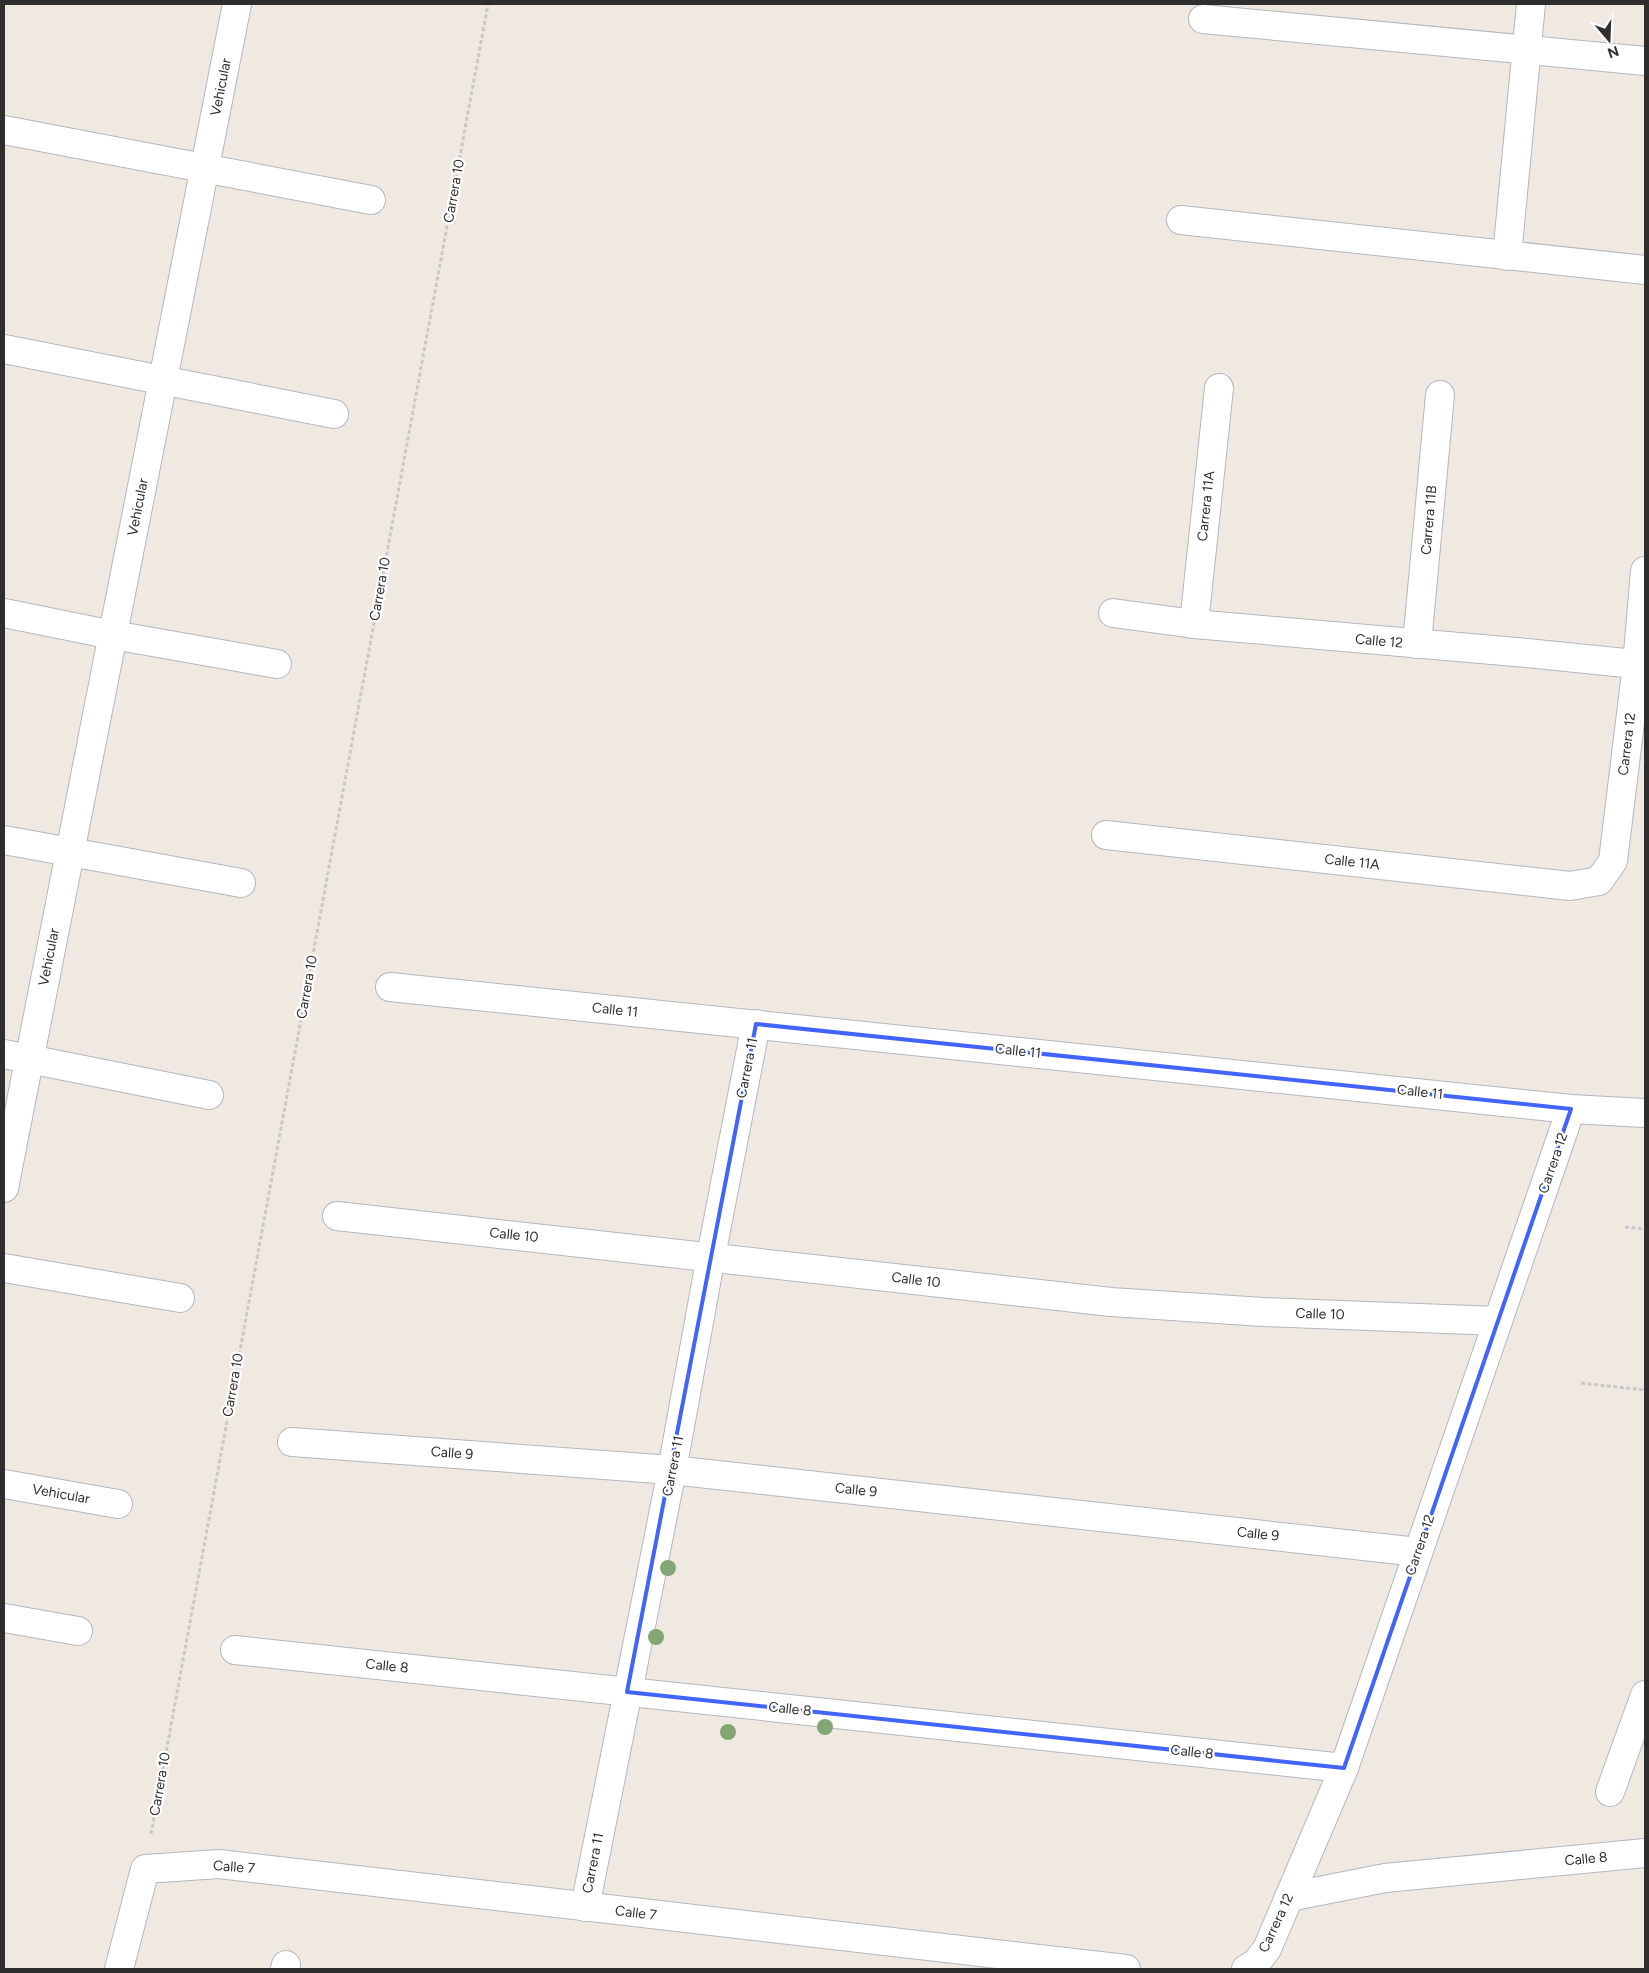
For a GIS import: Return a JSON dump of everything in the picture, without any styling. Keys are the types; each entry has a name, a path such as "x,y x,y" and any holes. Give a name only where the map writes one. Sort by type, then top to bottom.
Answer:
{"street":[{"name":"Vehicular","path":"4,1188 16,1057 70,854 237,4"},
{"path":"1507,256 1531,4"},
{"path":"1203,19 1645,61"},
{"path":"4,130 204,170 372,200"},
{"path":"1180,220 1645,270"},
{"path":"4,349 334,414"},
{"name":"Carrera 11A","path":"1194,624 1219,388"},
{"name":"Carrera 11B","path":"1417,644 1440,395"},
{"name":"Carrera 12","path":"1599,881 1614,861 1641,665 1645,571"},
{"path":"4,613 113,635 278,664"},
{"name":"Calle 12","path":"1113,613 1194,624 1527,652 1641,665"},
{"name":"Calle 11A","path":"1106,835 1570,886 1599,881"},
{"path":"4,840 70,854 241,883"},
{"name":"Calle 11","path":"390,987 1571,1109 1645,1113"},
{"name":"Carrera 11","path":"585,1907 626,1692 672,1470 710,1256 756,1024"},
{"path":"16,1057 209,1095"},
{"name":"Carrera 12","path":"1246,1969 1256,1963 1267,1949 1344,1768 1571,1109"},
{"name":"Calle 10","path":"337,1216 1111,1302 1263,1312 1498,1321"},
{"path":"4,1268 180,1298"},
{"name":"Calle 9","path":"292,1442 672,1470 1418,1552"},
{"name":"Vehicular","path":"4,1484 118,1504"},
{"path":"4,1618 78,1632"},
{"name":"Calle 8","path":"235,1650 1344,1768"},
{"path":"1610,1792 1645,1695"},
{"name":"Calle 8","path":"1289,1897 1385,1878 1645,1854"},
{"name":"Calle 7","path":"145,1869 219,1864 1126,1969"},
{"path":"119,1969 145,1869"}],"path":[{"name":"Carrera 10","path":"145,1869 488,4"},
{"path":"1625,1227 1645,1229"},
{"path":"1581,1383 1645,1390"}],"highlighted area":[{"path":"756,1024 1571,1109 1344,1768 627,1692"}]}
